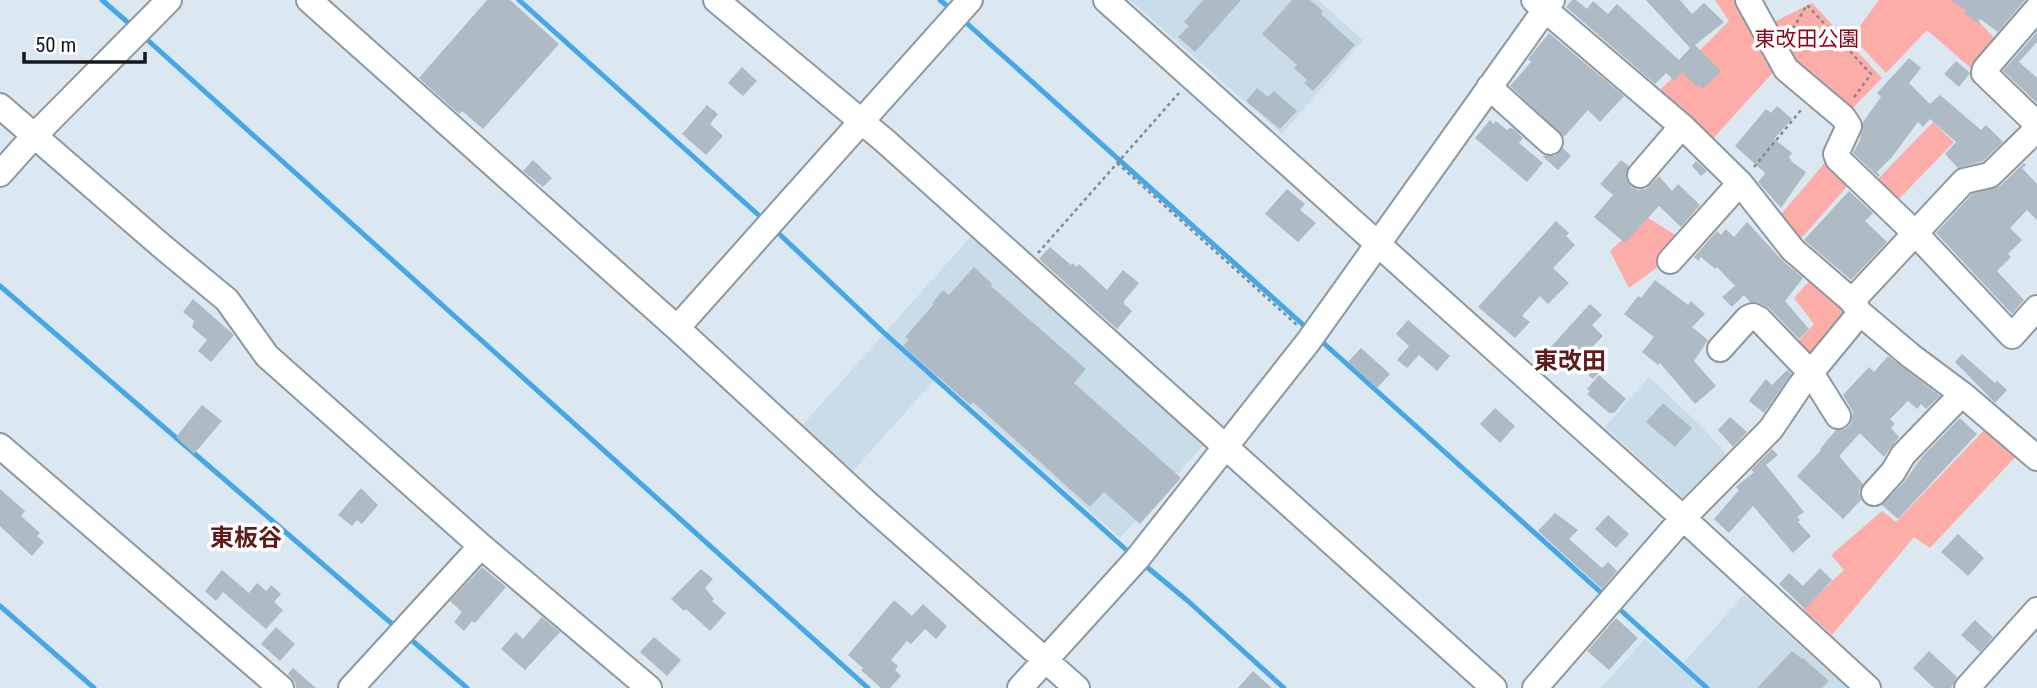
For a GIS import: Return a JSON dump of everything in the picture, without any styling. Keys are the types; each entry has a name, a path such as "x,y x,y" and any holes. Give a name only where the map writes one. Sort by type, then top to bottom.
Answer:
{"street":[{"path":"0,174 169,0"},
{"path":"309,0 677,328 868,504 1077,688"},
{"path":"716,0 863,121 1494,688"},
{"path":"677,328 970,0"},
{"path":"1106,0 1379,243 1868,688"},
{"path":"1748,0 1786,69 1843,117 1849,126 1836,154 1838,159 1915,233 2012,336 2037,308"},
{"path":"1020,688 1137,559 1311,337 1489,87 1543,3 1682,126 1740,183 1793,250 1911,356 1962,394 2037,458"},
{"path":"1535,688 1683,518 1771,429 1856,307 1915,233 1964,181 1990,176 2037,127 1984,73 2037,9"},
{"path":"1489,87 1550,142"},
{"path":"0,106 228,300 267,356 481,546 649,688"},
{"path":"1640,175 1682,126"},
{"path":"1670,261 1740,183"},
{"path":"1720,349 1748,318 1753,316 1811,373 1838,416"},
{"path":"1874,493 1893,472 1903,455 1962,394"},
{"path":"0,446 281,688"},
{"path":"351,688 481,546"},
{"path":"1967,688 2037,610"}],"path":[{"path":"1026,267 1193,77"},
{"path":"1117,163 1311,337"}],"shaded area":[{"path":"1130,0 1318,0 1363,40 1282,134"},
{"path":"974,233 1207,441 1120,538 938,376 850,474 799,429"},
{"path":"1649,377 1704,429 1732,461 1686,501 1605,427"},
{"path":"1744,595 1847,688 1601,688 1645,639 1679,668"}],"green space":[{"path":"1715,0 1739,0 1777,68 1708,144 1657,93 1729,21"},
{"path":"1879,0 1959,0 1998,42 1972,69 1927,30 1886,73 1852,37"},
{"name":"東改田公園","path":"1812,3 1882,78 1848,113 1782,56 1770,24"},
{"path":"1933,122 1954,142 1894,204 1873,184"},
{"path":"1827,160 1851,182 1797,243 1778,218"},
{"path":"1647,217 1675,235 1663,263 1629,288 1610,251"},
{"path":"1815,275 1844,302 1845,319 1809,362 1793,347 1814,324 1794,298"},
{"path":"1988,426 2019,453 1930,548 1914,537 1832,635 1803,609 1844,570 1831,555 1882,511 1896,522"}],"building":[{"path":"487,0 510,0 559,44 483,129 462,111 459,114 419,78"},
{"path":"1203,0 1241,0 1195,52 1178,37 1189,26 1184,22"},
{"path":"1292,0 1310,0 1323,11 1321,14 1355,45 1313,91 1304,83 1307,80 1294,68 1297,65 1262,34"},
{"path":"1572,0 1587,9 1593,1 1608,14 1617,4 1679,60 1690,48 1646,0 1680,0 1692,14 1704,3 1724,22 1695,45 1721,71 1703,89 1699,85 1697,87 1682,72 1674,81 1666,73 1655,84 1566,7"},
{"path":"1950,0 2025,0 1998,32 1980,19 1978,23 1964,13 1966,10"},
{"path":"2037,32 2037,42 2019,62 2037,78 2037,103 2003,71"},
{"path":"1549,33 1624,96 1600,122 1588,110 1564,137 1510,86 1531,62 1528,59"},
{"path":"1909,58 1921,68 1909,83 1930,104 1940,95 1981,130 1986,125 2003,142 1983,161 1958,168 1945,154 1956,142 1930,119 1923,127 1918,122 1877,172 1880,175 1878,177 1853,153 1860,140 1863,122 1881,97 1877,93"},
{"path":"1956,61 1970,73 1959,87 1944,74"},
{"path":"742,67 757,81 743,96 728,83"},
{"path":"1257,88 1268,97 1274,91 1297,111 1280,129 1246,101"},
{"path":"707,105 718,114 710,124 723,136 706,155 682,134"},
{"path":"1777,106 1792,119 1774,139 1792,153 1789,157 1792,162 1806,172 1781,208 1758,182 1764,172 1735,146 1766,109 1771,113"},
{"path":"1490,120 1493,124 1496,121 1507,130 1514,129 1523,138 1519,143 1543,163 1527,182 1475,138"},
{"path":"1563,148 1571,156 1558,170 1542,156 1555,156"},
{"path":"533,160 552,178 543,187 523,171"},
{"path":"1621,160 1629,166 1626,179 1631,187 1646,189 1659,176 1672,191 1678,184 1700,205 1681,227 1659,206 1625,243 1594,217 1613,195 1600,184"},
{"path":"1696,161 1707,171 1701,176 1692,166"},
{"path":"2024,163 2026,165 2022,168 2037,184 2037,220 2027,210 2010,228 2022,240 2008,254 2011,257 1997,271 2024,300 2012,314 1936,233 1972,194 2000,186"},
{"path":"1287,189 1305,204 1300,210 1316,223 1298,242 1265,214"},
{"path":"1849,191 1873,213 1865,221 1887,242 1851,280 1804,240"},
{"path":"1556,221 1569,233 1566,236 1575,245 1553,268 1569,283 1548,304 1540,296 1522,316 1530,322 1515,338 1478,307"},
{"path":"1747,222 1783,261 1803,278 1785,301 1809,329 1799,339 1769,308 1750,302 1744,295 1732,307 1722,297 1735,286 1717,267 1715,269 1701,257 1698,261 1694,257 1717,231 1721,235 1726,229 1734,237"},
{"path":"1050,247 1071,265 1073,263 1076,267 1079,264 1107,290 1123,270 1139,283 1124,301 1132,311 1117,329 1039,259"},
{"path":"974,267 991,286 1086,369 1074,383 1181,478 1140,524 1104,492 1090,507 973,402 970,405 903,346 909,340 905,337 943,290 949,295"},
{"path":"1655,280 1688,305 1691,301 1705,314 1692,327 1708,340 1694,361 1716,386 1695,404 1660,363 1658,365 1642,352 1654,337 1624,314"},
{"path":"193,299 234,335 211,362 198,351 207,340 192,327 194,321 183,312"},
{"path":"1590,304 1602,315 1592,325 1603,336 1590,349 1607,364 1593,379 1576,364 1567,371 1547,351"},
{"path":"1408,320 1450,356 1437,371 1419,355 1407,368 1397,360 1409,346 1396,334"},
{"path":"1361,348 1390,374 1377,388 1348,362"},
{"path":"1962,354 2007,390 1995,403 1955,362"},
{"path":"1888,356 1940,396 1926,409 1921,404 1917,409 1908,401 1890,419 1895,424 1891,428 1899,437 1884,457 1860,433 1839,456 1863,484 1859,491 1861,500 1843,519 1797,476 1836,430 1845,429 1851,424 1853,412 1843,395 1869,367 1874,372"},
{"path":"1787,370 1791,374 1764,413 1749,401 1766,379 1772,385"},
{"path":"1599,375 1626,399 1614,413 1609,413 1587,394 1590,391 1587,389"},
{"path":"1663,403 1692,428 1675,447 1646,422"},
{"path":"202,405 222,421 194,454 176,437"},
{"path":"1495,408 1515,426 1500,443 1480,424"},
{"path":"1730,417 1747,432 1733,447 1718,430"},
{"path":"1960,418 1977,434 1898,519 1882,505 1904,482 1922,457"},
{"path":"1772,449 1778,455 1766,465 1804,512 1797,517 1800,520 1798,522 1811,536 1793,553 1753,506 1729,533 1714,519 1739,490 1736,487 1754,472 1751,470"},
{"path":"361,488 378,505 362,524 357,520 352,526 338,515"},
{"path":"0,489 25,511 21,516 40,533 37,536 44,542 32,556 0,526"},
{"path":"1555,513 1578,530 1569,539 1602,568 1608,562 1617,571 1602,589 1538,531"},
{"path":"1608,515 1629,534 1616,548 1595,529"},
{"path":"1958,534 1984,558 1968,576 1941,552"},
{"path":"482,567 506,587 475,623 472,621 464,631 454,622 462,612 450,601"},
{"path":"1820,568 1832,580 1805,609 1779,584 1789,573 1803,586"},
{"path":"701,569 713,579 705,588 714,599 712,601 726,613 710,631 671,599"},
{"path":"222,570 249,593 257,583 266,591 271,585 281,594 274,602 283,610 266,629 223,592 216,601 205,591"},
{"path":"894,600 912,616 923,604 947,626 936,639 925,629 911,644 907,641 891,660 898,666 895,670 901,676 890,688 881,688 848,655"},
{"path":"542,617 560,632 525,670 501,649 516,632 523,639"},
{"path":"1616,618 1638,638 1609,670 1587,651"},
{"path":"1975,620 1993,637 1980,652 1961,635"},
{"path":"276,627 295,644 280,661 261,644"},
{"path":"654,637 681,660 667,676 640,652"},
{"path":"1792,651 1829,681 1822,688 1757,688"},
{"path":"1929,651 1957,677 1951,688 1934,688 1913,668"},
{"path":"293,668 316,688 296,688 295,682 288,674"},
{"path":"1253,671 1272,688 1238,688"}],"waterway":[{"path":"102,0 132,26"},
{"path":"519,0 764,220"},
{"path":"940,0 952,10"},
{"path":"962,19 1309,330"},
{"path":"142,35 868,688"},
{"path":"774,229 882,331 1132,555"},
{"path":"0,286 398,629"},
{"path":"1319,339 1606,597"},
{"path":"1142,563 1284,688"},
{"path":"0,606 94,688"},
{"path":"1616,606 1707,688"},
{"path":"408,637 467,688"}],"district":[{"name":"東改田","path":"1570,361"},
{"name":"東板谷","path":"246,538"}]}
